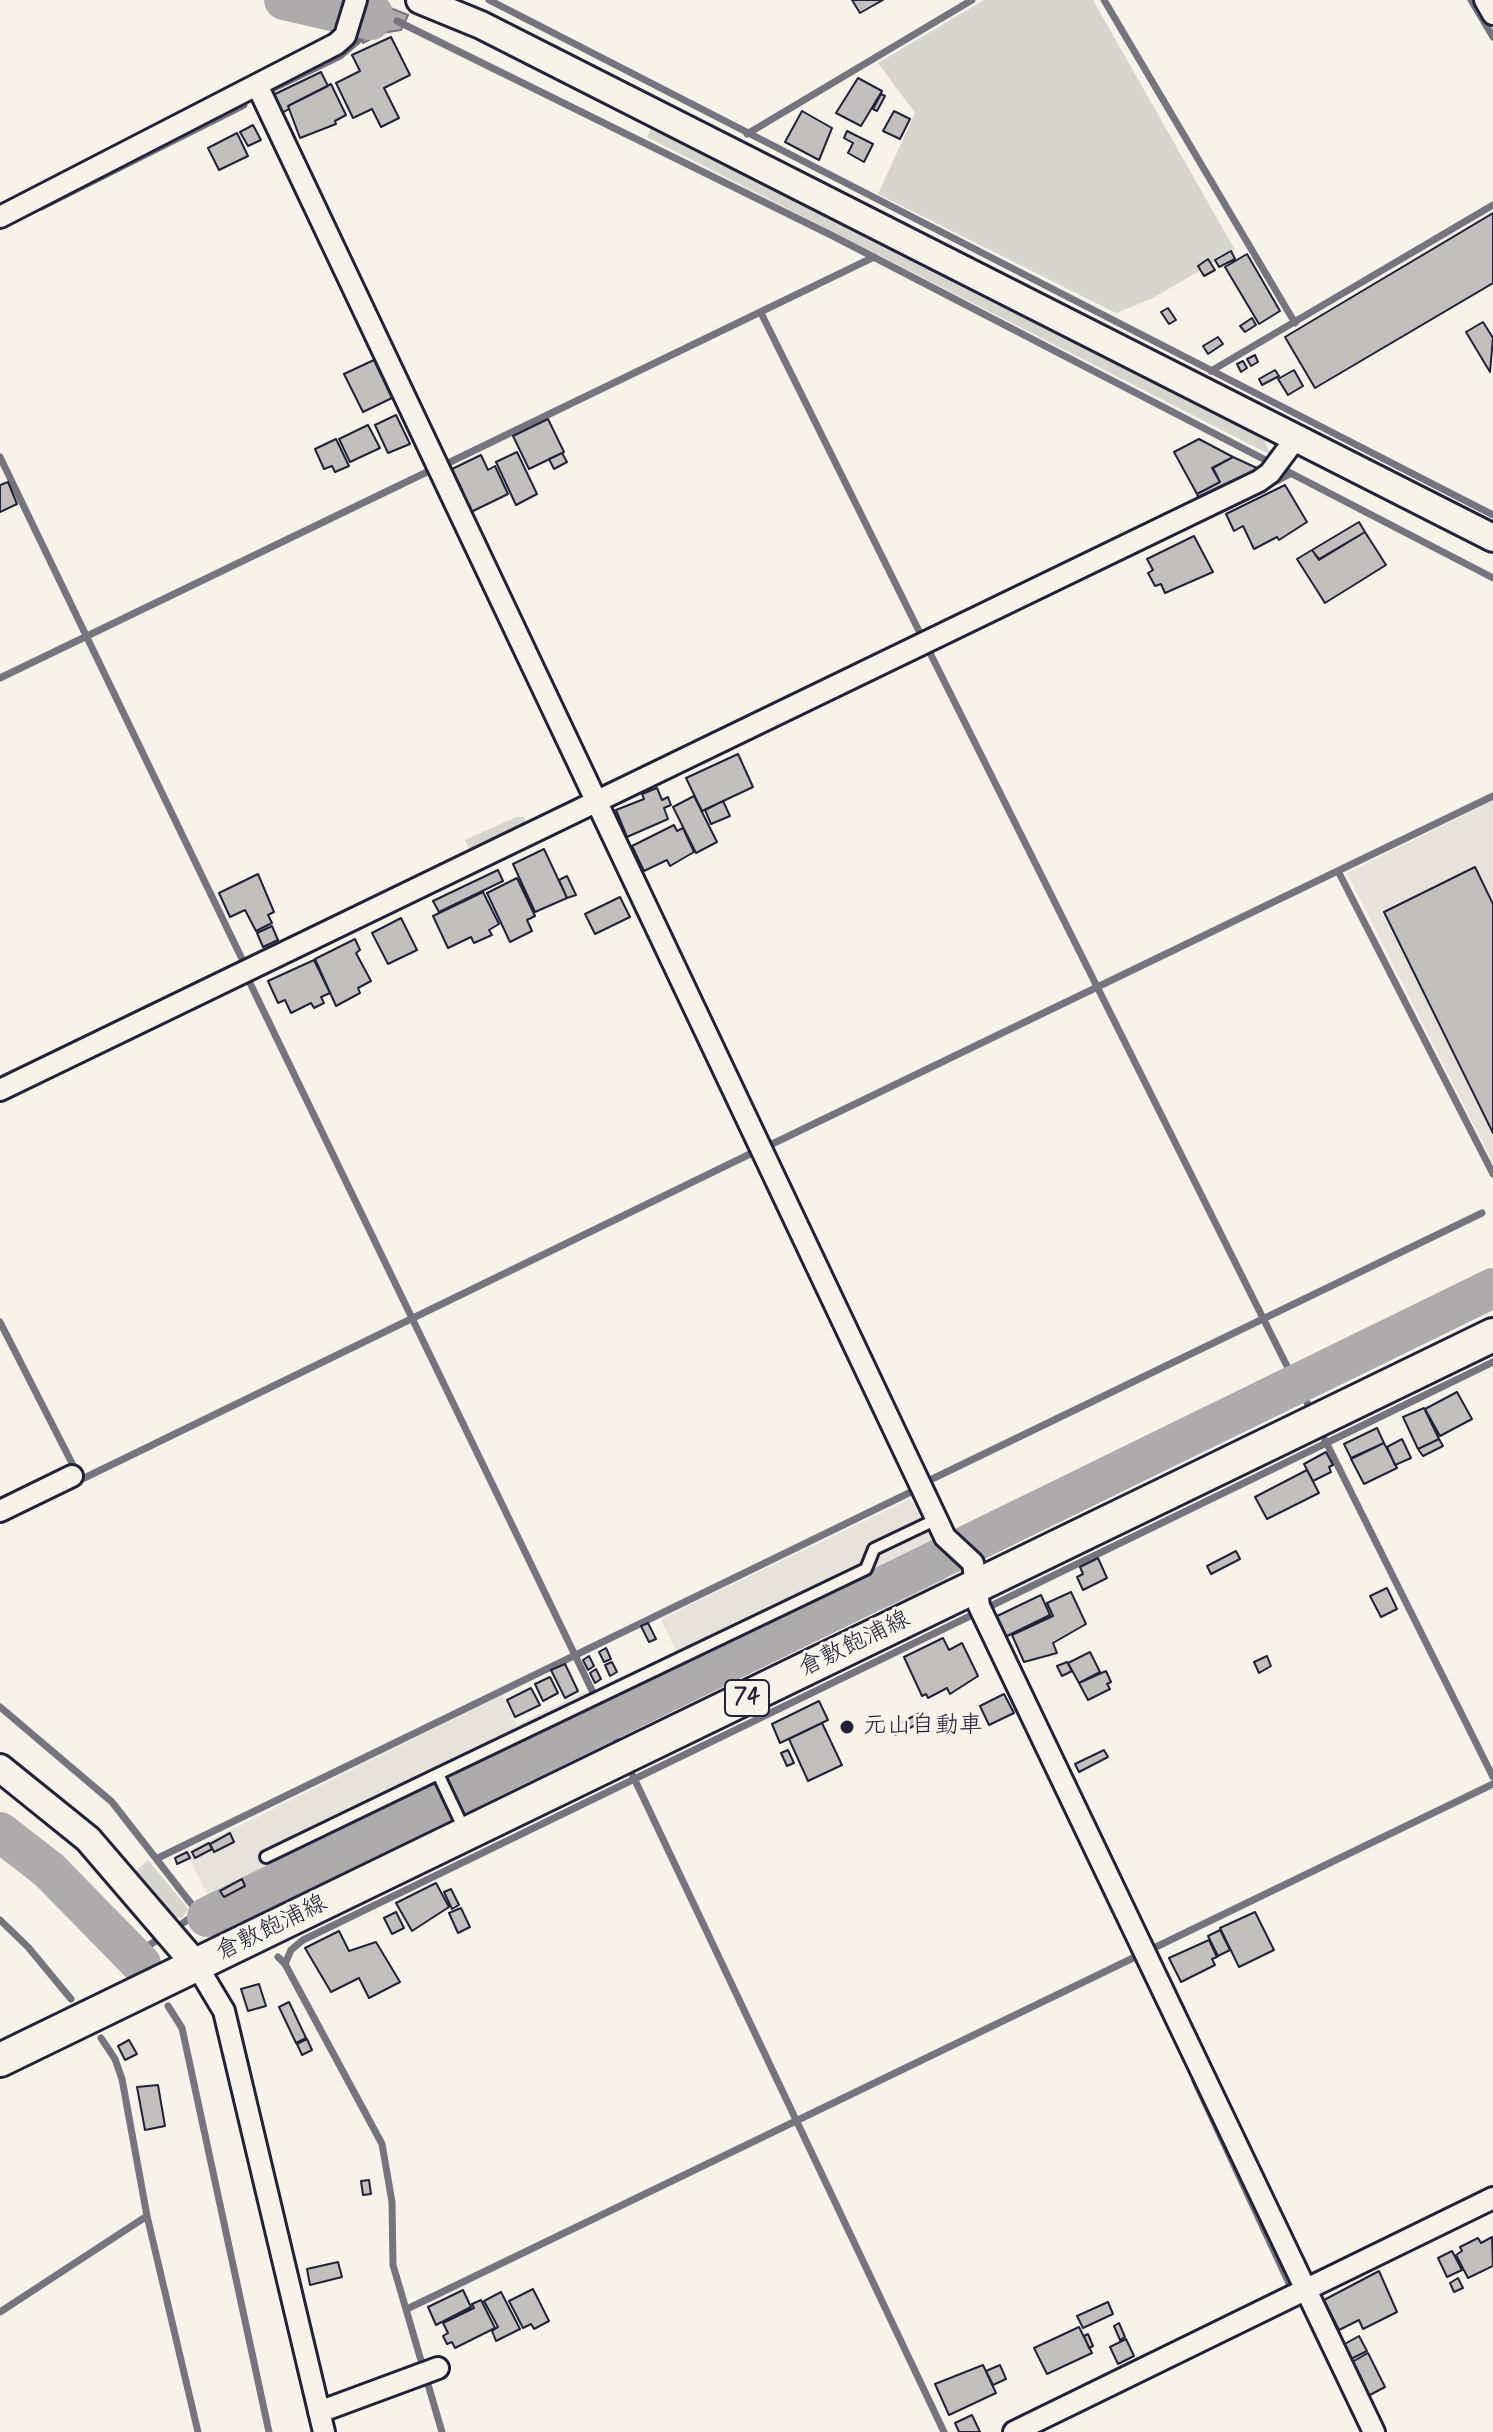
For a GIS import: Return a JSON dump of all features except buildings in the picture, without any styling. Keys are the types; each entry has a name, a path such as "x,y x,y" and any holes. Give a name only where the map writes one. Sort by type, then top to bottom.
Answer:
{"main road":[{"name":"倉敷飽浦線","path":"0,2060 197,1966 460,1820 979,1604 1493,1335"}],"street":[{"path":"420,0 495,32 1493,538"},
{"path":"1485,0 1493,14"},
{"path":"0,217 258,87 336,44 350,25 355,2"},
{"path":"258,87 937,1519 950,1542 968,1555 973,1563 979,1604 1146,1950 1304,2295 1374,2432"},
{"path":"0,1090 595,802 1275,467 1296,438"},
{"path":"0,1511 72,1476"},
{"path":"1,1770 88,1839 197,1966 224,2011 321,2422 430,2372"},
{"path":"1014,2432 1304,2295 1493,2198"}],"lane":[{"path":"266,1857 866,1569 874,1549 937,1519"},
{"path":"438,1774 460,1820"}],"shaded area":[{"path":"984,0 1093,0 1235,250 1153,298 1116,313 878,194 915,113 878,63"},
{"path":"373,1 408,15 401,30 382,33 363,43 362,11"},
{"path":"653,124 1261,433 1271,455 647,137"},
{"path":"1493,801 1493,1163 1347,873"},
{"path":"516,817 524,817 529,828 472,855 465,840"},
{"path":"910,1499 939,1549 647,1690 644,1684 604,1703 598,1689 676,1651 661,1619"},
{"path":"944,1566 951,1567 945,1585 887,1614 878,1598"},
{"path":"586,1691 595,1710 211,1901 186,1852 502,1695 517,1725"},
{"path":"607,1730 614,1745 523,1789 517,1787 517,1776"},
{"path":"148,1860 186,1906 188,1910 182,1918 169,1917 132,1874"}],"waterway":[{"path":"284,0 371,20 373,14"},
{"path":"489,0 1493,515"},
{"path":"747,134 972,0"},
{"path":"1104,0 1295,323"},
{"path":"1471,0 1493,37"},
{"path":"397,21 833,236 1493,578"},
{"path":"270,90 340,56 367,33"},
{"path":"41,207 244,105"},
{"path":"1211,371 1493,205"},
{"path":"444,465 874,257"},
{"path":"761,313 921,635"},
{"path":"0,457 243,961"},
{"path":"0,678 427,472"},
{"path":"1267,486 1290,474"},
{"path":"928,649 1296,1384"},
{"path":"768,1146 1493,796"},
{"path":"1338,871 1493,1174"},
{"path":"249,981 616,1740"},
{"path":"72,1484 750,1154"},
{"path":"930,1480 1482,1213"},
{"path":"207,1917 1493,1288"},
{"path":"0,1322 76,1471"},
{"path":"285,1964 291,1950 303,1940 1493,1362"},
{"path":"1298,1383 1309,1407"},
{"path":"1325,1440 1493,1777"},
{"path":"158,1858 913,1491"},
{"path":"0,1707 112,1802 196,1910 207,1917"},
{"path":"633,1776 944,2432"},
{"path":"407,2309 1493,1784"},
{"path":"0,1832 49,1870 141,1964"},
{"path":"235,1906 247,1925"},
{"path":"183,1923 199,1912"},
{"path":"0,1920 28,1947 71,1999"},
{"path":"133,1956 157,1940"},
{"path":"278,1957 285,1964 382,2144 392,2202 393,2265 442,2432"},
{"path":"168,2006 182,2028 269,2432"},
{"path":"101,2038 115,2059 122,2079 147,2216 198,2432"},
{"path":"1195,2081 1294,2294"},
{"path":"0,2312 147,2216"}],"place":[{"name":"元山自動車","path":"847,1727"}]}
